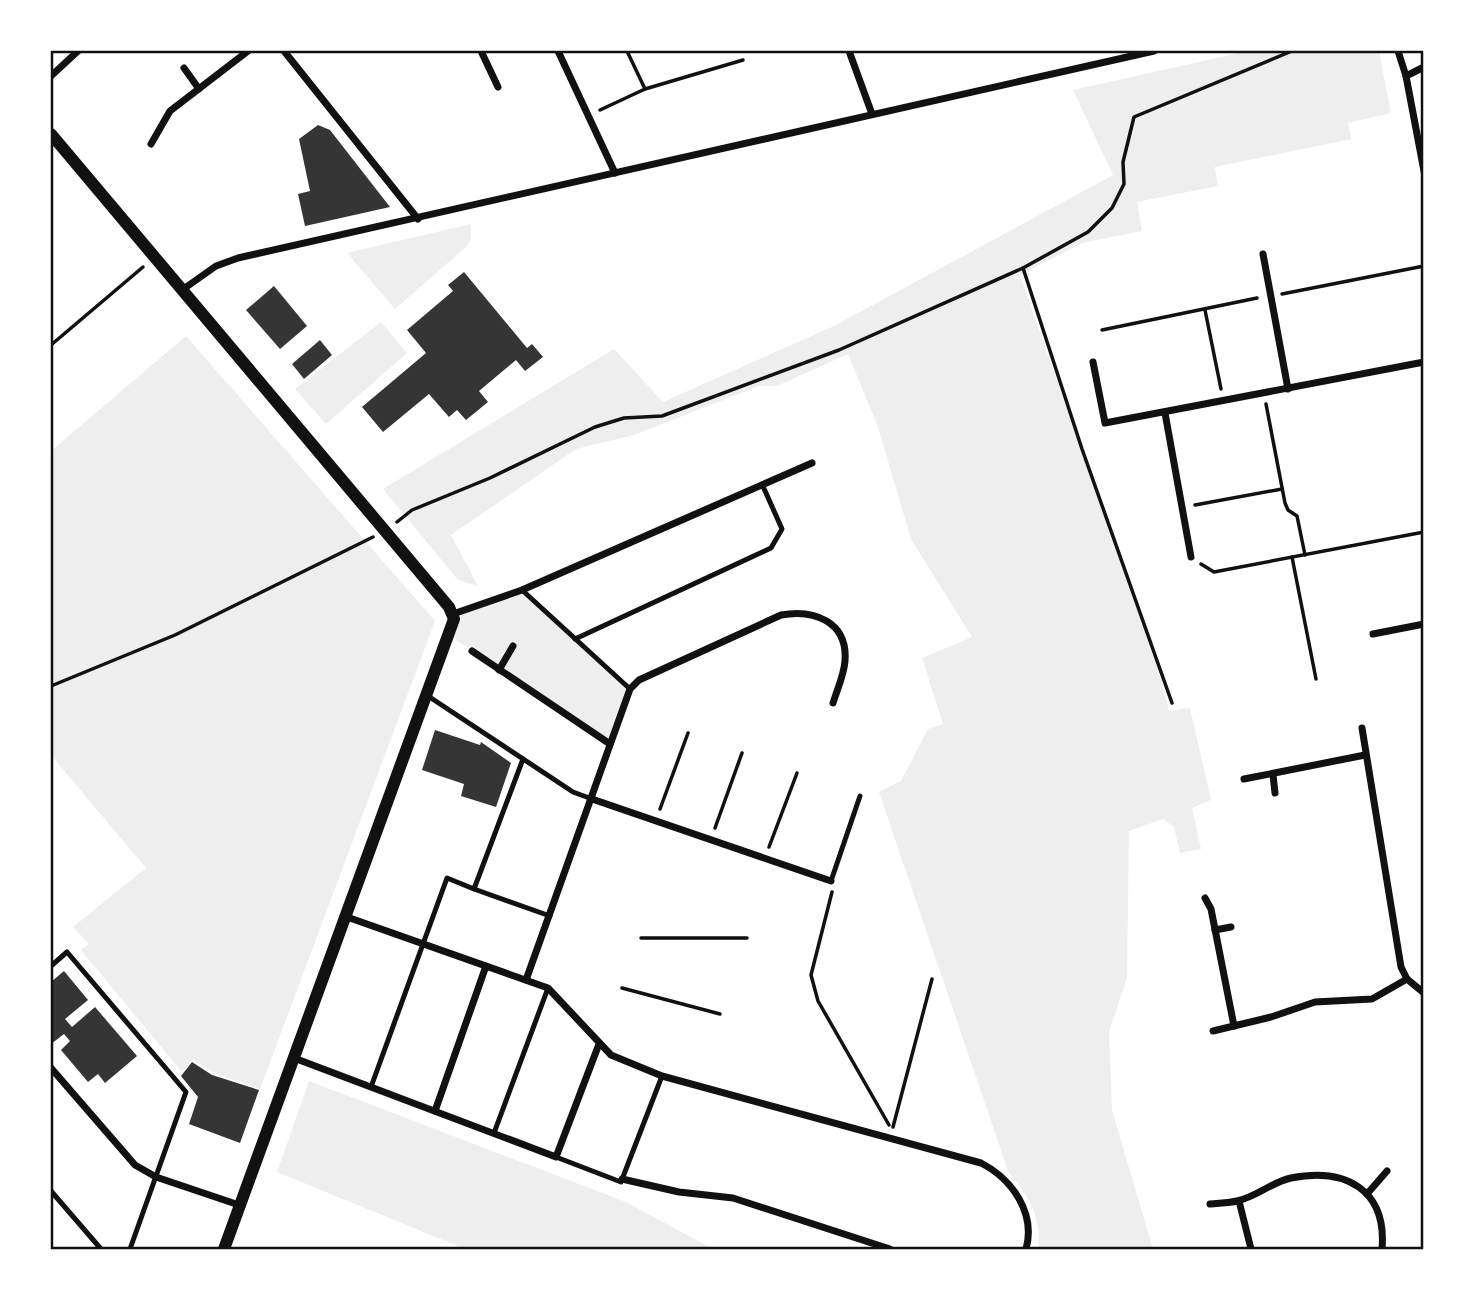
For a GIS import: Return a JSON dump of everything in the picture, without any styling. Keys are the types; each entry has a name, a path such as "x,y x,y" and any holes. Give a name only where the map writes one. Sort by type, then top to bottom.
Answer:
{"street":[{"path":"51,76 78,51"},
{"path":"151,144 170,111 248,51"},
{"path":"284,51 418,219"},
{"path":"481,51 498,87"},
{"path":"558,51 615,173"},
{"path":"849,51 872,114"},
{"path":"182,290 216,266 238,258 1154,51"},
{"path":"1398,51 1406,76 1424,171"},
{"path":"1406,76 1424,67"},
{"path":"184,68 199,89"},
{"path":"51,134 453,614 454,625 429,696 224,1249"},
{"path":"1263,254 1287,389"},
{"path":"1094,362 1105,424 1424,362"},
{"path":"1165,413 1191,557"},
{"path":"453,614 522,590 812,463"},
{"path":"526,980 630,689 639,680 781,615 799,612 816,614 841,637 846,657 833,703"},
{"path":"1373,634 1424,624"},
{"path":"499,670 513,646"},
{"path":"472,651 610,744"},
{"path":"1362,729 1384,850 1385,884 1401,967 1407,979 1424,993"},
{"path":"1244,779 1365,755"},
{"path":"1273,775 1275,793"},
{"path":"592,799 831,881"},
{"path":"1205,898 1211,909 1234,1026"},
{"path":"347,917 548,988 599,1044 627,1064 662,1076 981,1163 1006,1180 1019,1198 1028,1219 1026,1249"},
{"path":"1215,930 1231,927"},
{"path":"435,1111 486,966"},
{"path":"1213,1031 1315,1002 1372,999 1407,979"},
{"path":"294,1058 556,1157 599,1044"},
{"path":"51,1068 135,1165 156,1177 239,1205"},
{"path":"1367,1194 1387,1171"},
{"path":"1210,1203 1239,1201 1289,1178 1317,1175 1341,1179 1360,1186 1381,1215 1382,1249"},
{"path":"622,1179 733,1198 890,1249"},
{"path":"1239,1201 1251,1249"}],"lane":[{"path":"575,639 771,548 782,529 762,484"},
{"path":"522,590 630,689"},
{"path":"429,696 573,792 592,799"},
{"path":"474,889 523,759"},
{"path":"831,881 860,796"},
{"path":"372,1087 447,878 550,916"},
{"path":"51,966 67,952 186,1092 130,1249"},
{"path":"494,1133 548,988"},
{"path":"556,1157 621,1182 662,1076"},
{"path":"51,1191 101,1249"}],"path":[{"path":"627,51 645,89"},
{"path":"51,686 175,635 384,532 412,510 490,478 595,427 624,418 662,416 687,407 839,350 1023,268 1088,232 1112,208 1124,184 1123,162 1134,117 1292,51"},
{"path":"588,116 645,89 743,60"},
{"path":"51,345 155,257"},
{"path":"1023,268 1082,449 1172,703"},
{"path":"1205,310 1223,401"},
{"path":"1264,394 1282,489 1288,510 1297,516 1305,555"},
{"path":"1182,508 1282,489"},
{"path":"1191,557 1214,572 1424,532"},
{"path":"1292,557 1316,679"},
{"path":"656,821 688,733"},
{"path":"711,840 742,753"},
{"path":"765,859 797,773"},
{"path":"831,881 832,897 811,975 818,1000 892,1129 932,979"},
{"path":"641,938 747,937"},
{"path":"622,988 720,1014"}],"shaded area":[{"path":"1248,51 1379,51 1391,113 1348,123 1351,139 1215,167 1218,186 1137,202 1142,231 1082,243 1020,275 1162,681 1169,711 1190,708 1211,800 1192,808 1201,849 1180,853 1174,827 1163,819 1129,831 1127,978 1109,1032 1112,1110 1153,1249 1038,1249 1036,1217 1027,1198 1008,1171 879,792 901,781 928,729 943,724 922,658 972,637 911,539 878,427 848,354 777,386 759,386 634,435 576,449 451,535 478,586 458,580 383,489 614,349 663,402 834,326 1113,175 1073,90"},
{"path":"471,224 471,238 467,246 395,309 347,253"},
{"path":"381,322 407,353 326,424 295,389"},
{"path":"186,336 435,621 260,1089 214,1073 193,1060 182,1072 81,950 89,944 73,927 146,868 51,755 51,451"},
{"path":"522,590 630,689 610,744 450,636 453,614"},
{"path":"309,1081 626,1202 713,1249 465,1249 277,1172"}],"building":[{"path":"318,125 330,130 390,207 305,226 298,194 310,191 299,139"},
{"path":"464,272 527,348 532,344 543,357 525,371 516,360 479,391 488,402 466,420 457,410 449,417 429,394 383,432 362,407 426,353 407,330 453,291 448,285"},
{"path":"274,286 307,326 280,349 246,310"},
{"path":"320,340 332,355 304,379 292,364"},
{"path":"435,730 480,745 481,742 511,763 496,807 461,796 464,784 422,770"},
{"path":"64,971 88,1000 65,1019 72,1027 95,1007 137,1056 105,1083 98,1074 88,1082 61,1050 70,1041 64,1034 51,1044 51,982"},
{"path":"192,1062 212,1075 259,1090 240,1143 189,1124 198,1097 181,1076"}]}
